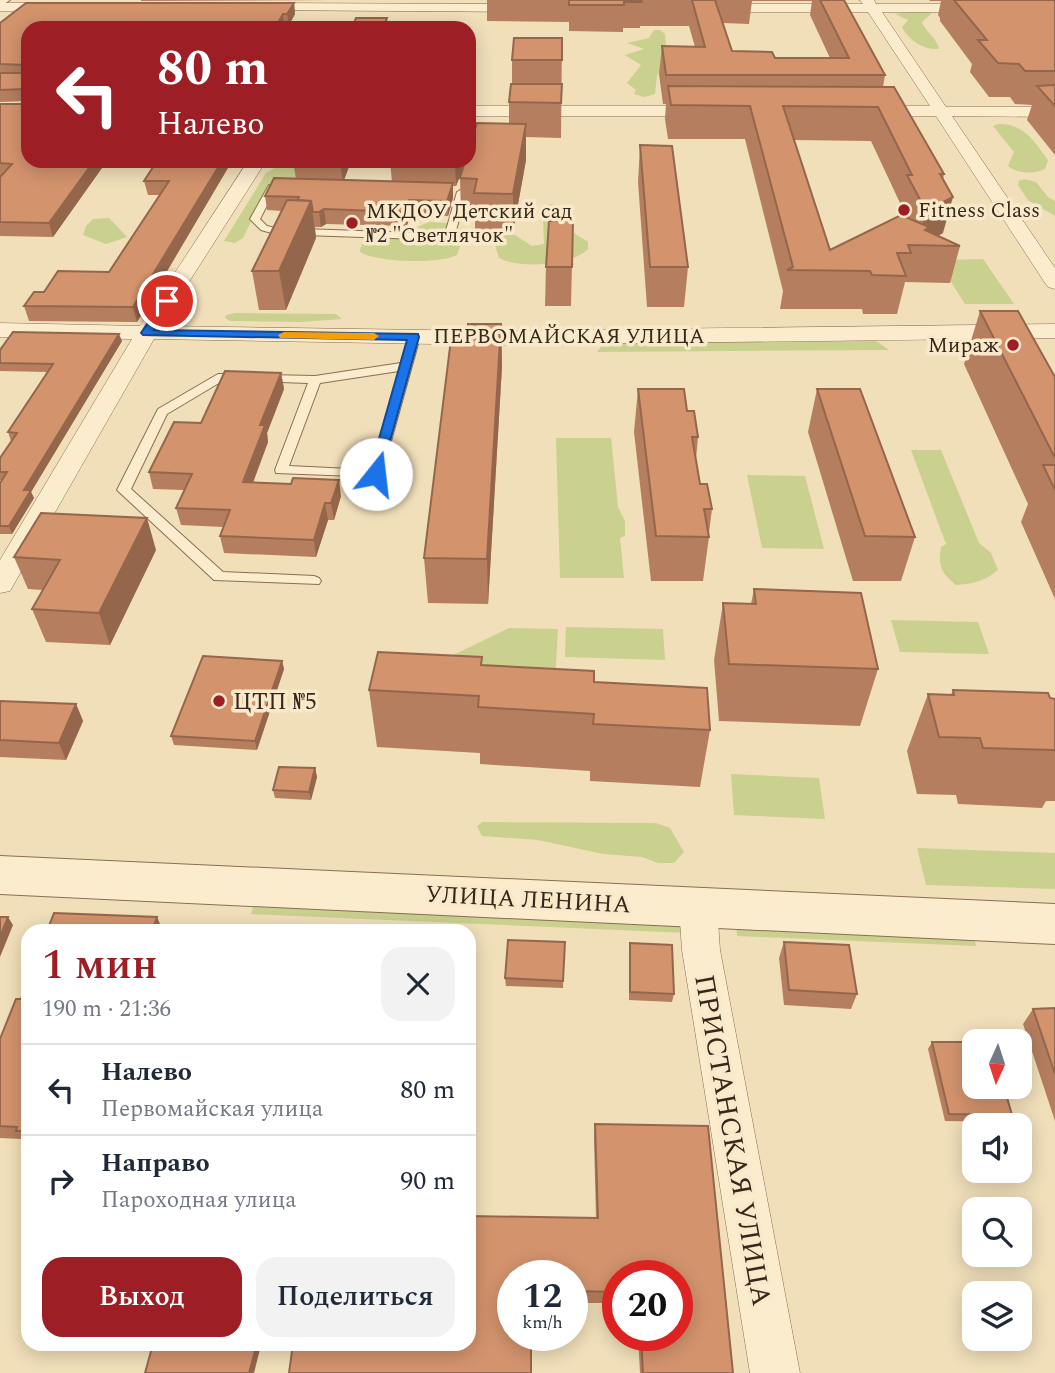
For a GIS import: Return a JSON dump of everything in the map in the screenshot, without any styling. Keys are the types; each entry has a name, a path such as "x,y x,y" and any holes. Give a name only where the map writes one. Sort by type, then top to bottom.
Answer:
{"street":[{"path":"701,8 869,4 1055,8"},
{"path":"869,4 1055,283"},
{"path":"0,7 72,7"},
{"path":"236,7 539,8"},
{"path":"476,111 718,111"},
{"path":"847,111 1055,112"},
{"path":"0,584 146,333 252,168"},
{"name":"ПЕРВОМАЙСКАЯ УЛИЦА","path":"0,330 414,337 1055,331"},
{"name":"УЛИЦА ЛЕНИНА","path":"0,875 1055,924"},
{"name":"ПРИСТАНСКАЯ УЛИЦА","path":"698,907 701,950 775,1373"}],"lane":[{"path":"285,187 272,187 266,197 255,219 264,228 275,231 449,237 466,180"},
{"path":"448,191 462,192"},
{"path":"315,380 281,470 376,474 414,337"},
{"path":"314,581 219,577 124,490 162,412 222,376 315,380 406,366"}],"green space":[{"path":"916,11 932,13 922,22 939,49 928,48 913,40 902,27 908,20 895,14"},
{"path":"654,30 665,34 666,56 657,75 655,94 644,97 634,94 636,90 627,83 641,65 625,55 644,49 627,43 649,38"},
{"path":"998,124 1015,127 1028,134 1048,160 1045,169 1026,172 1016,171 1008,166 1014,152 993,126"},
{"path":"275,168 301,168 308,176 267,189 243,238 235,243 224,241 266,173"},
{"path":"1024,179 1036,182 1048,197 1055,201 1055,216 1028,200 1018,185 1019,181"},
{"path":"547,204 559,205 563,226 588,242 588,249 570,259 545,264 519,264 499,258 493,238 498,235 515,235 532,246 544,244 543,218"},
{"path":"109,218 127,237 106,244 83,235 86,226 93,219"},
{"path":"430,222 447,223 460,229 462,240 457,255 437,260 408,261 369,256 360,252 362,244 374,236 407,232"},
{"path":"983,259 1014,304 965,304 937,260"},
{"path":"336,314 342,319 301,322 230,321 225,318 226,315"},
{"path":"847,337 875,340 889,350 597,352 603,344 639,340"},
{"path":"556,438 611,438 618,507 625,521 625,536 620,538 624,578 560,578"},
{"path":"911,450 941,450 979,543 991,553 998,570 988,577 973,583 956,585 944,573 940,554 941,547 946,544"},
{"path":"747,475 805,476 824,549 762,548"},
{"path":"891,620 978,622 989,654 900,652"},
{"path":"566,627 663,629 665,660 565,657"},
{"path":"509,628 558,629 555,682 437,663"},
{"path":"731,774 819,778 825,819 734,815"},
{"path":"483,822 656,823 670,828 684,852 674,863 658,863 642,857 603,854 538,840 482,836 477,826"},
{"path":"917,848 1055,853 1055,889 926,885"},
{"path":"254,903 687,922 688,933 251,914"},
{"path":"736,924 973,934 976,946 737,936"}],"building":[{"path":"569,0 642,2 624,2 624,5 569,5"},
{"path":"692,0 715,0 732,51 772,52 775,58 849,58 820,0 844,0 885,75 666,75 662,46 705,47"},
{"path":"954,0 1055,0 1055,71 1025,71 1019,64 998,63 978,40 987,40"},
{"path":"26,3 294,3 279,21 21,21 21,65 0,64 0,23"},
{"path":"356,18 387,18 386,21 355,21"},
{"path":"514,38 562,38 562,60 512,60"},
{"path":"0,73 21,73 21,89 0,90"},
{"path":"511,84 562,84 561,103 509,102"},
{"path":"1055,85 1055,106 1037,86"},
{"path":"668,86 894,87 944,174 940,174 953,197 926,211 907,175 912,175 878,107 783,106 830,250 901,215 929,227 925,230 960,246 908,245 911,253 897,253 906,276 872,275 870,271 787,270 793,267 750,106 671,105"},
{"path":"0,104 21,104 21,168 89,168 49,223 0,222 0,177 12,164 0,163"},
{"path":"477,123 526,124 513,194 474,193 477,179 460,178 463,168 476,168"},
{"path":"640,145 672,146 688,267 650,267"},
{"path":"152,168 218,168 133,307 24,306 34,292 44,292 58,271 109,272 169,181 144,181"},
{"path":"274,178 453,183 447,201 409,200 405,212 324,209 313,212 311,201 297,200 299,197 265,196"},
{"path":"287,200 311,201 279,271 252,271"},
{"path":"549,221 573,221 572,267 546,267"},
{"path":"980,311 1018,311 1055,377 1055,458"},
{"path":"468,324 501,324 487,559 424,558 451,339 466,339"},
{"path":"13,332 119,334 24,490 31,490 9,526 0,526 0,483 7,472 0,472 0,458 17,433 8,432 53,364 0,363 0,350"},
{"path":"225,371 281,373 260,425 265,425 243,482 291,484 293,478 339,480 331,503 325,503 314,540 220,536 230,510 176,508 192,474 149,472 174,422 201,423"},
{"path":"638,389 684,389 687,411 694,411 698,437 692,437 700,484 707,484 712,509 704,509 709,537 656,536"},
{"path":"817,389 860,389 915,537 865,536"},
{"path":"1043,465 1055,465 1055,490"},
{"path":"41,513 147,518 99,613 32,609 60,560 14,557"},
{"path":"754,589 861,593 878,669 729,664 723,603 756,604"},
{"path":"378,652 482,657 481,665 594,671 594,682 707,688 710,730 593,724 594,714 478,707 479,696 369,690"},
{"name":"ЦТП №5","path":"203,656 282,661 255,741 171,736"},
{"path":"953,690 1048,693 1050,698 1055,699 1055,750 983,748 980,738 939,737 928,694 954,695"},
{"path":"0,701 76,704 59,743 0,740"},
{"path":"279,767 315,768 309,792 273,790"},
{"path":"54,913 157,917 154,924 50,924"},
{"path":"0,917 8,917 0,937"},
{"path":"508,940 565,942 563,981 505,978"},
{"path":"784,942 849,945 857,994 789,990"},
{"path":"630,943 672,945 674,994 630,992"},
{"path":"16,999 21,999 21,1131 16,1131 17,1127 0,1126 0,1039"},
{"path":"1055,1008 1055,1074 1033,1009"},
{"path":"932,1042 962,1042 962,1099 1007,1099 1011,1113 949,1114"},
{"path":"595,1124 708,1126 733,1373 643,1373 642,1351 693,1351 693,1260 602,1260 602,1292 588,1291 588,1260 497,1260 497,1351 531,1351 531,1373 289,1373 292,1351 476,1351 476,1216 598,1218"},
{"path":"151,1351 255,1351 249,1373 145,1373"}],"slow traffic":[{"path":"284,335 374,336"}],"place":[{"name":"Fitness Class","path":"904,210"},
{"name":"МКДОУ Детский сад №2 \"Светлячок\"","path":"352,223"},
{"name":"Мираж","path":"1013,345"},
{"name":"ЦТП №5","path":"219,701"}],"route":[{"path":"167,301 146,333 414,337 376,474"}]}
